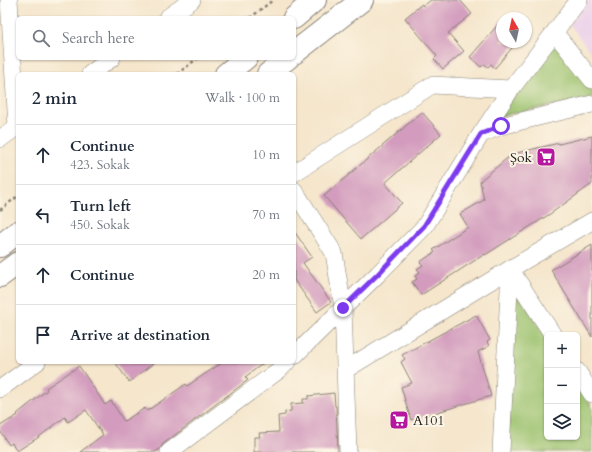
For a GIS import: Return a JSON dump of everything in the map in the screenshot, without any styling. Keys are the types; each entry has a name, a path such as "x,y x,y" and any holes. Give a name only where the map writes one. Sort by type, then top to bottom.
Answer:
{"main road":[{"path":"296,16 315,0"},
{"path":"296,51 362,0"},
{"path":"228,72 244,60"},
{"path":"270,72 286,60"},
{"path":"0,246 16,234"},
{"path":"0,276 16,264"}],"street":[{"path":"9,0 16,110"},
{"path":"170,16 192,0"},
{"path":"296,354 378,274 424,226 481,134 511,89 580,0"},
{"path":"555,33 592,80"},
{"path":"93,72 109,60"},
{"path":"296,172 432,85 511,89"},
{"path":"481,134 501,126 592,104"},
{"path":"0,139 16,127"},
{"path":"296,193 334,253 343,308 348,452"},
{"path":"345,370 510,269 592,221"},
{"path":"510,269 551,332"},
{"path":"501,452 510,269"},
{"path":"0,389 34,364"},
{"path":"169,452 285,364"},
{"path":"580,376 592,394"}],"path":[{"path":"253,16 273,0"},
{"path":"180,72 195,60"},
{"path":"0,210 16,198"}],"shaded area":[{"path":"588,0 592,0 592,54 570,25"}],"green space":[{"path":"556,42 592,87 592,98 499,116"},
{"path":"513,287 544,334 544,440 580,440 580,389 592,407 592,452 508,452"}],"building":[{"path":"431,0 460,0 472,14 448,33 464,51 443,69 434,59 437,56 405,18 422,4 423,6"},
{"path":"496,27 496,48 512,48 495,68 491,64 488,67 484,64 481,67 470,57"},
{"path":"422,112 441,134 385,183 402,203 361,239 324,196"},
{"path":"592,136 592,184 550,214 421,295 412,282 417,279 415,276 420,272 417,269 423,265 420,262 435,252 433,250 468,227 460,214 484,200 480,181 512,154"},
{"path":"296,234 312,257 303,263 331,302 317,312 296,283"},
{"path":"592,245 592,337 551,270"},
{"path":"476,315 490,340 487,342 489,346 478,352 491,396 411,420 401,387 412,383 401,362 405,359 402,355"},
{"path":"116,364 152,364 129,382"},
{"path":"220,364 262,364 245,377 248,380 163,444 160,449 155,452 80,452 103,435 86,410 68,422 65,417 39,437 17,451 12,443 9,445 0,431 0,426 18,415 17,414 47,390 46,388 79,366 105,405 111,401 124,421 145,408 147,411 186,384 187,386"},
{"path":"334,393 338,452 254,452 254,437 260,437 259,433 279,432 278,416 285,415 285,412 291,411 291,404 303,403 303,399 308,399 308,396"}],"place":[{"name":"Şok","path":"546,157"},
{"name":"A101","path":"399,420"}],"route":[{"path":"343,308 424,226 481,134 501,126"}]}
